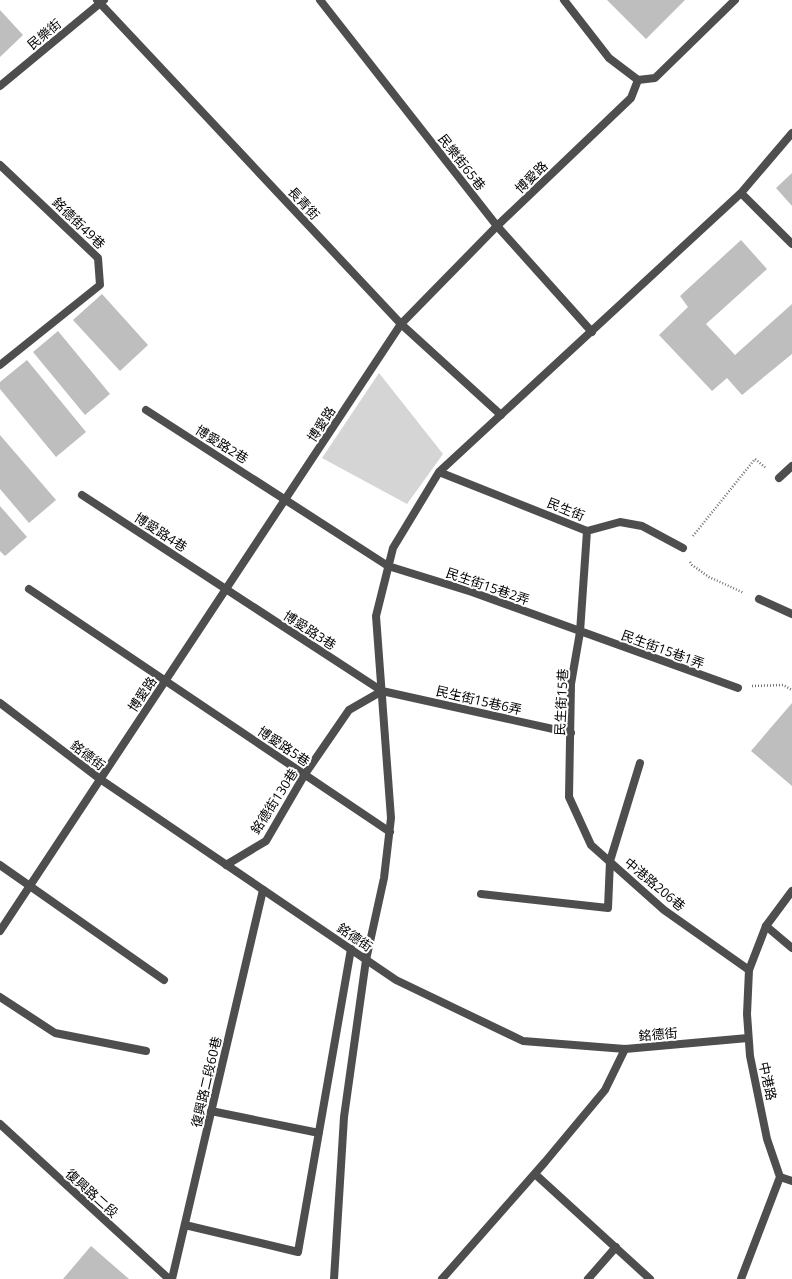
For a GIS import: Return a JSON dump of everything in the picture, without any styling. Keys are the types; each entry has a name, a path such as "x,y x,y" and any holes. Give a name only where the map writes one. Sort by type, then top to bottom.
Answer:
{"street":[{"name":"民樂街65巷","path":"320,0 497,226 592,332"},
{"path":"564,0 609,58 638,80 655,78 735,0"},
{"name":"民樂街","path":"0,86 100,1"},
{"name":"長青街","path":"100,1 401,324 501,415"},
{"name":"博愛路","path":"0,931 401,324 497,226 631,98 638,80"},
{"path":"334,1279 344,1117 366,960 384,878 392,818 376,616 393,548 439,472 741,193 792,133"},
{"name":"銘德街49巷","path":"0,165 98,258 100,285 0,365"},
{"path":"741,193 792,244"},
{"name":"博愛路2巷","path":"146,410 388,566"},
{"path":"780,478 792,466"},
{"name":"民生街","path":"439,472 587,531 620,522 635,524 660,534 683,548"},
{"name":"博愛路4巷","path":"82,495 225,590"},
{"name":"民生街15巷","path":"587,531 580,632 571,684 569,797 591,845 610,861"},
{"name":"民生街15巷2弄","path":"388,566 472,592 580,632"},
{"name":"博愛路5巷","path":"29,589 390,832"},
{"name":"博愛路3巷","path":"225,590 382,691"},
{"path":"759,599 792,614"},
{"name":"民生街15巷1弄","path":"580,632 738,688"},
{"name":"民生街15巷6弄","path":"382,691 570,734"},
{"name":"銘德街130巷","path":"226,865 266,841 305,774 349,710 382,691"},
{"name":"銘德街","path":"0,703 100,779 396,980 523,1041 625,1049 748,1038"},
{"path":"610,861 640,763"},
{"name":"中港路206巷","path":"481,894 608,908 610,861"},
{"name":"中港路206巷","path":"610,861 664,910 749,970"},
{"path":"0,865 164,980"},
{"name":"復興路二段60巷","path":"172,1279 262,890"},
{"name":"中港路","path":"780,1177 767,1139 750,1056 747,1014 749,970 766,926 792,890"},
{"path":"766,926 792,948"},
{"path":"185,1225 298,1252 351,949"},
{"path":"0,997 55,1033 146,1051"},
{"path":"442,1279 535,1174 605,1090 625,1049"},
{"path":"211,1110 319,1134"},
{"name":"復興路二段","path":"0,1124 169,1279"},
{"path":"535,1174 650,1279"},
{"path":"741,1279 780,1177 792,1181"},
{"path":"588,1279 616,1247"}],"path":[{"path":"759,599 709,577 692,565 683,548 755,460 780,478"},
{"path":"738,688 761,685 783,685 792,690"}],"shaded area":[{"path":"379,373 443,454 407,504 322,458"}],"building":[{"path":"607,0 685,0 646,39"},
{"path":"0,10 23,35 0,57"},
{"path":"792,173 792,206 776,188"},
{"path":"741,240 767,269 706,324 735,355 792,304 792,354 742,395 727,378 712,391 659,335 688,307 680,296"},
{"path":"102,294 148,345 120,371 73,320"},
{"path":"58,331 110,394 85,415 33,352"},
{"path":"27,360 86,432 56,457 0,389 0,382"},
{"path":"0,435 56,500 29,523 0,489"},
{"path":"0,506 27,537 5,556 0,551"},
{"path":"792,703 792,786 751,751"},
{"path":"91,1246 129,1279 63,1279"}]}
